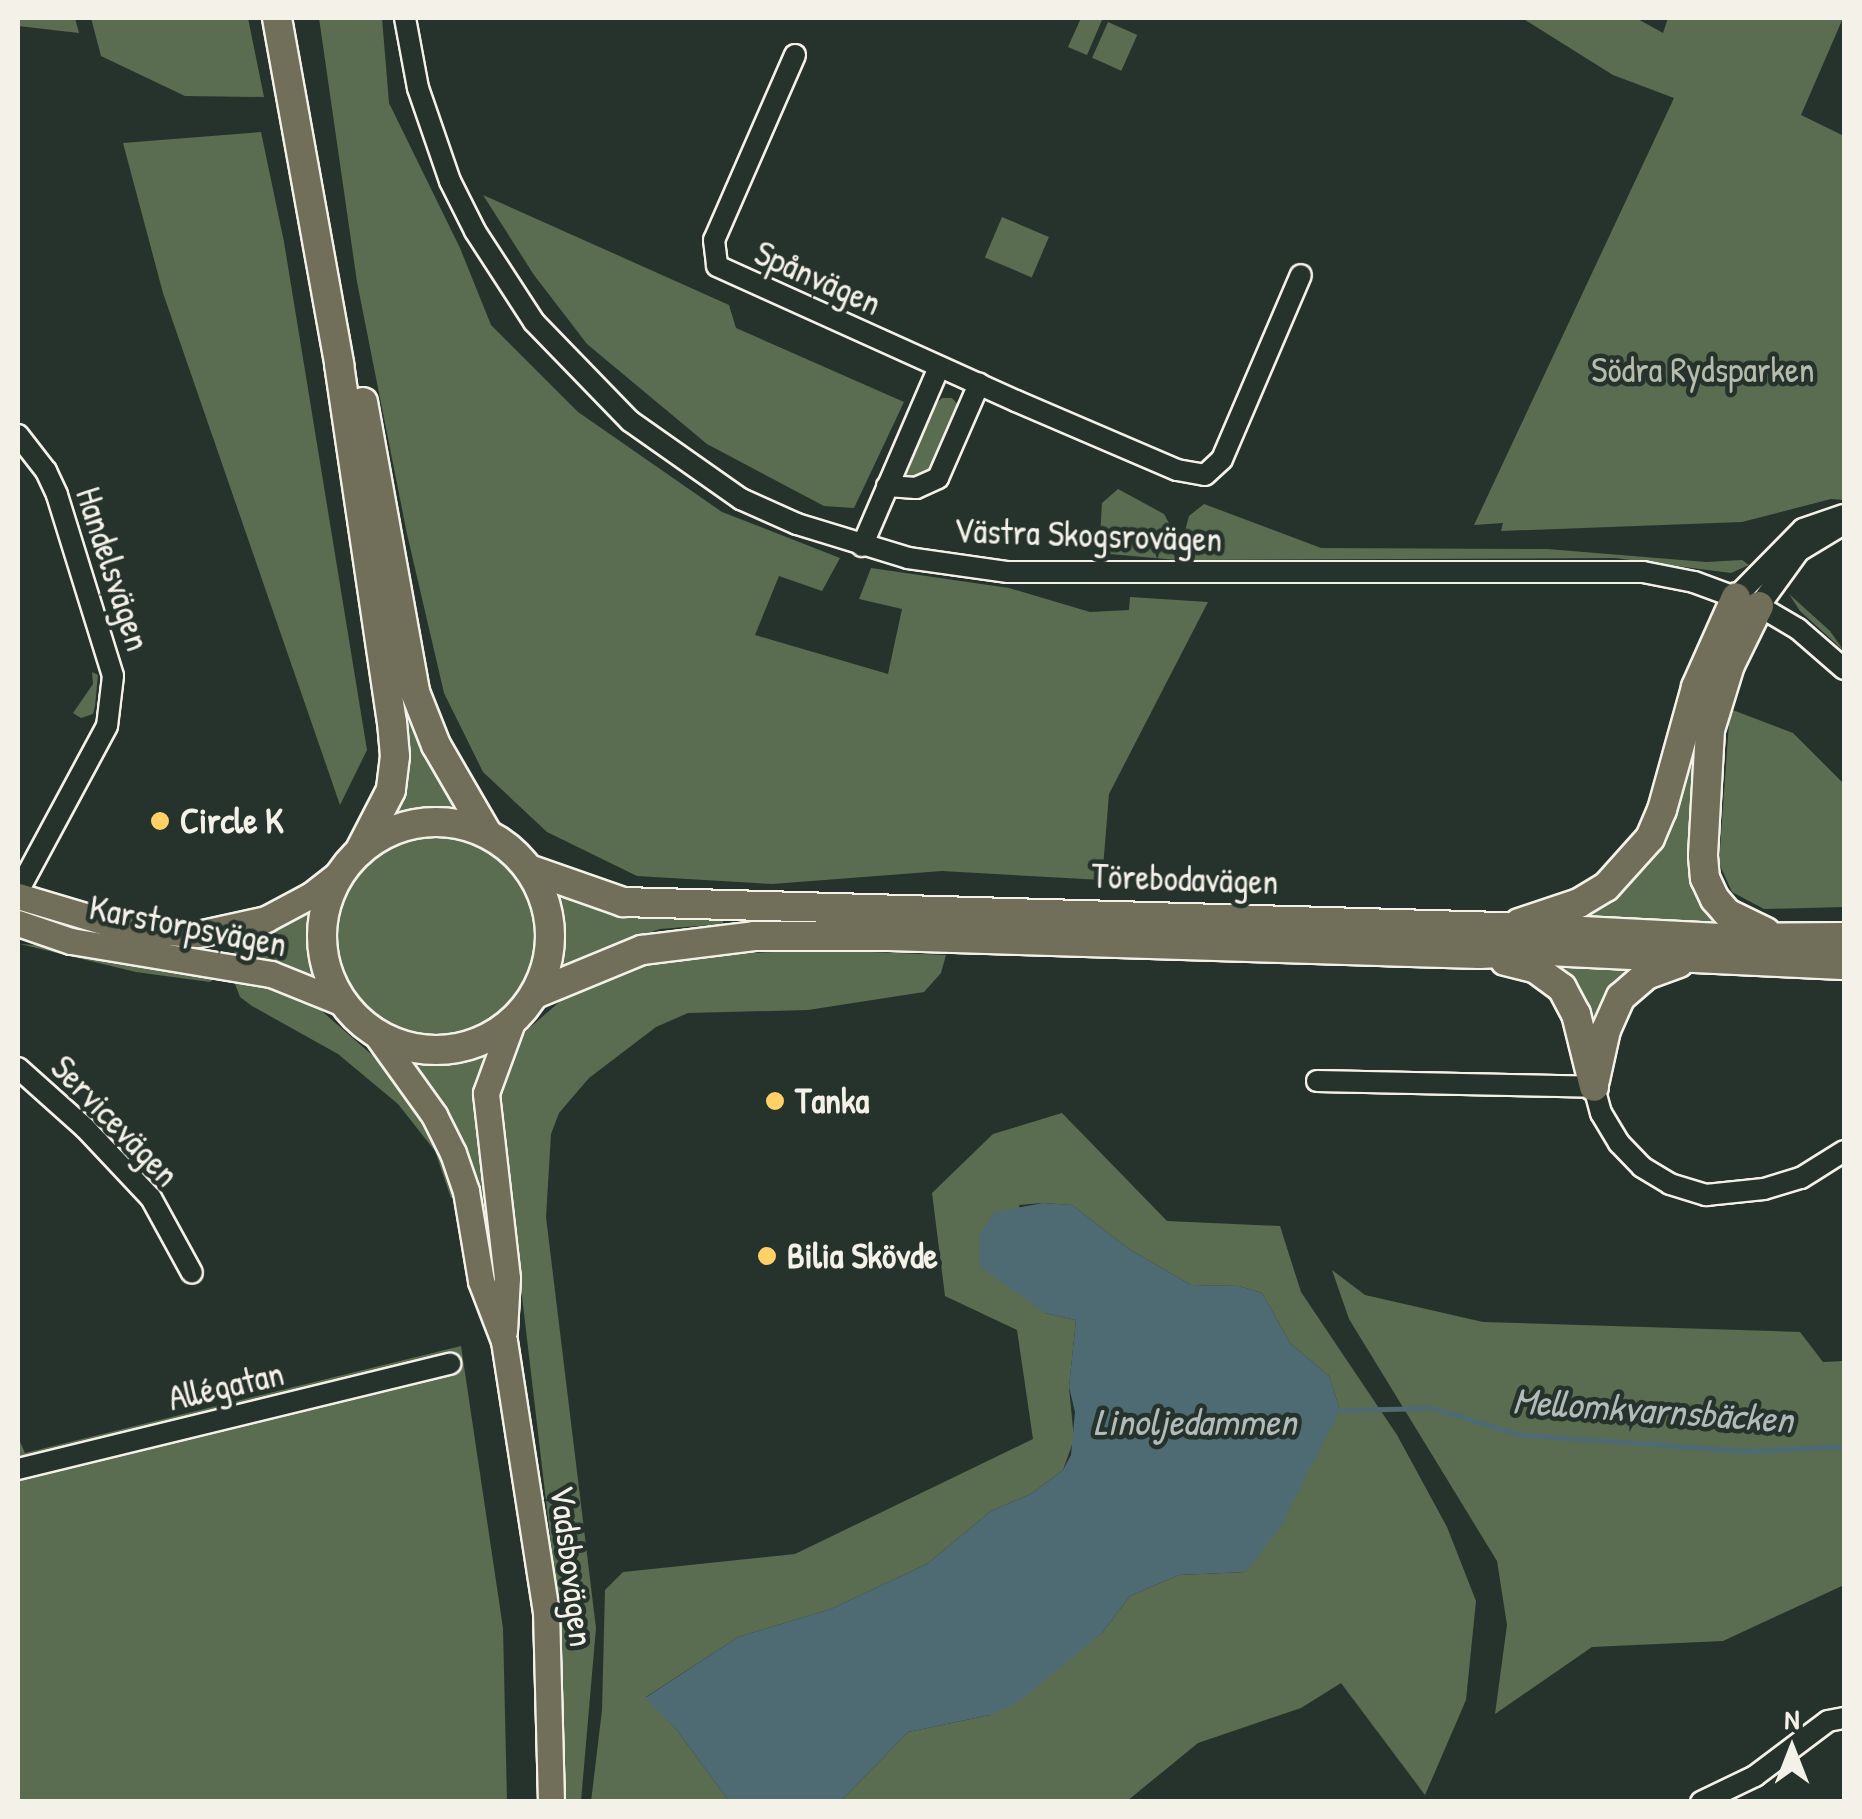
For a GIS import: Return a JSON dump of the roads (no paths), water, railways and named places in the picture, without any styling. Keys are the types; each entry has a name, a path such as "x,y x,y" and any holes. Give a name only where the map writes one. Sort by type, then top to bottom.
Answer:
{"highway":[{"path":"277,18 344,395 395,756 390,790 326,903 322,937 327,972 343,1003 376,1034 417,1049 446,1050 474,1044 512,1022 534,994 547,964 550,931 544,898 529,869 487,834 436,745 415,692 296,18"},
{"path":"1504,927 1547,916 1606,888 1650,838 1696,687 1748,602"},
{"path":"1748,602 1710,730 1704,878 1714,899 1728,914 1772,935"},
{"path":"350,862 410,824 450,822 487,834"},
{"name":"Törebodavägen","path":"529,869 623,902 1504,927 1611,935 1844,937"},
{"name":"Törebodavägen","path":"534,994 642,950 754,936 889,936 1479,954 1632,954 1688,960 1844,965"},
{"path":"1479,954 1536,970 1562,988 1576,1014 1594,1086"},
{"path":"1594,1086 1606,1030 1621,997 1646,975 1688,960"}],"main road":[{"name":"Karstorpsvägen","path":"18,893 96,922 198,934 266,919 311,895 350,862"},
{"name":"Karstorpsvägen","path":"18,923 71,940 271,974 343,1003"},
{"name":"Vadsbovägen","path":"512,1022 486,1093 507,1278 504,1341 546,1611 551,1802"},
{"name":"Vadsbovägen","path":"376,1034 434,1115 454,1154 466,1190 481,1281 504,1341"}],"street":[{"name":"Västra Skogsrovägen","path":"406,18 418,88 450,180 493,262 534,322 630,421 741,498 862,546 953,566 1065,574 1642,572 1694,582 1748,602 1798,629 1844,669"},
{"name":"Spånvägen","path":"795,55 714,240 717,266 939,367 1177,470 1205,474 1222,459 1301,274"},
{"path":"862,546 939,367"},
{"path":"887,486 916,488 938,478 980,384"},
{"name":"Handelsvägen","path":"18,436 46,472 57,495 113,676 107,726 42,837 18,893"},
{"path":"1748,602 1792,537 1818,522 1844,515"},
{"path":"1748,602 1816,538 1844,526"},
{"name":"Servicevägen","path":"18,1068 85,1128 141,1186 169,1227 192,1273"},
{"path":"1317,1081 1594,1086 1601,1113 1618,1142 1642,1167 1670,1184 1706,1196 1740,1195 1801,1178 1844,1151"},
{"name":"Allégatan","path":"18,1469 450,1364"},
{"path":"1700,1802 1755,1776 1828,1721 1844,1718"}],"water":[{"name":"Linoljedammen","path":"1043,1203 1072,1205 1129,1249 1191,1285 1239,1286 1262,1293 1290,1343 1329,1376 1340,1410 1281,1526 1246,1572 1179,1575 1130,1596 1102,1633 1017,1703 990,1715 908,1732 841,1801 729,1801 676,1729 645,1698 738,1637 831,1609 927,1564 991,1511 1031,1494 1063,1470 1071,1455 1075,1412 1069,1387 1076,1320 1045,1313 980,1267 980,1234 994,1212"}],"waterway":[{"name":"Mellomkvarnsbäcken","path":"1340,1410 1433,1408 1522,1435 1749,1451 1844,1446"}],"place":[{"name":"Circle K","path":"160,821"},
{"name":"Tanka","path":"775,1101"},
{"name":"Bilia Skövde","path":"767,1256"}],"park label":[{"name":"Södra Rydsparken","path":"1703,370"}]}
